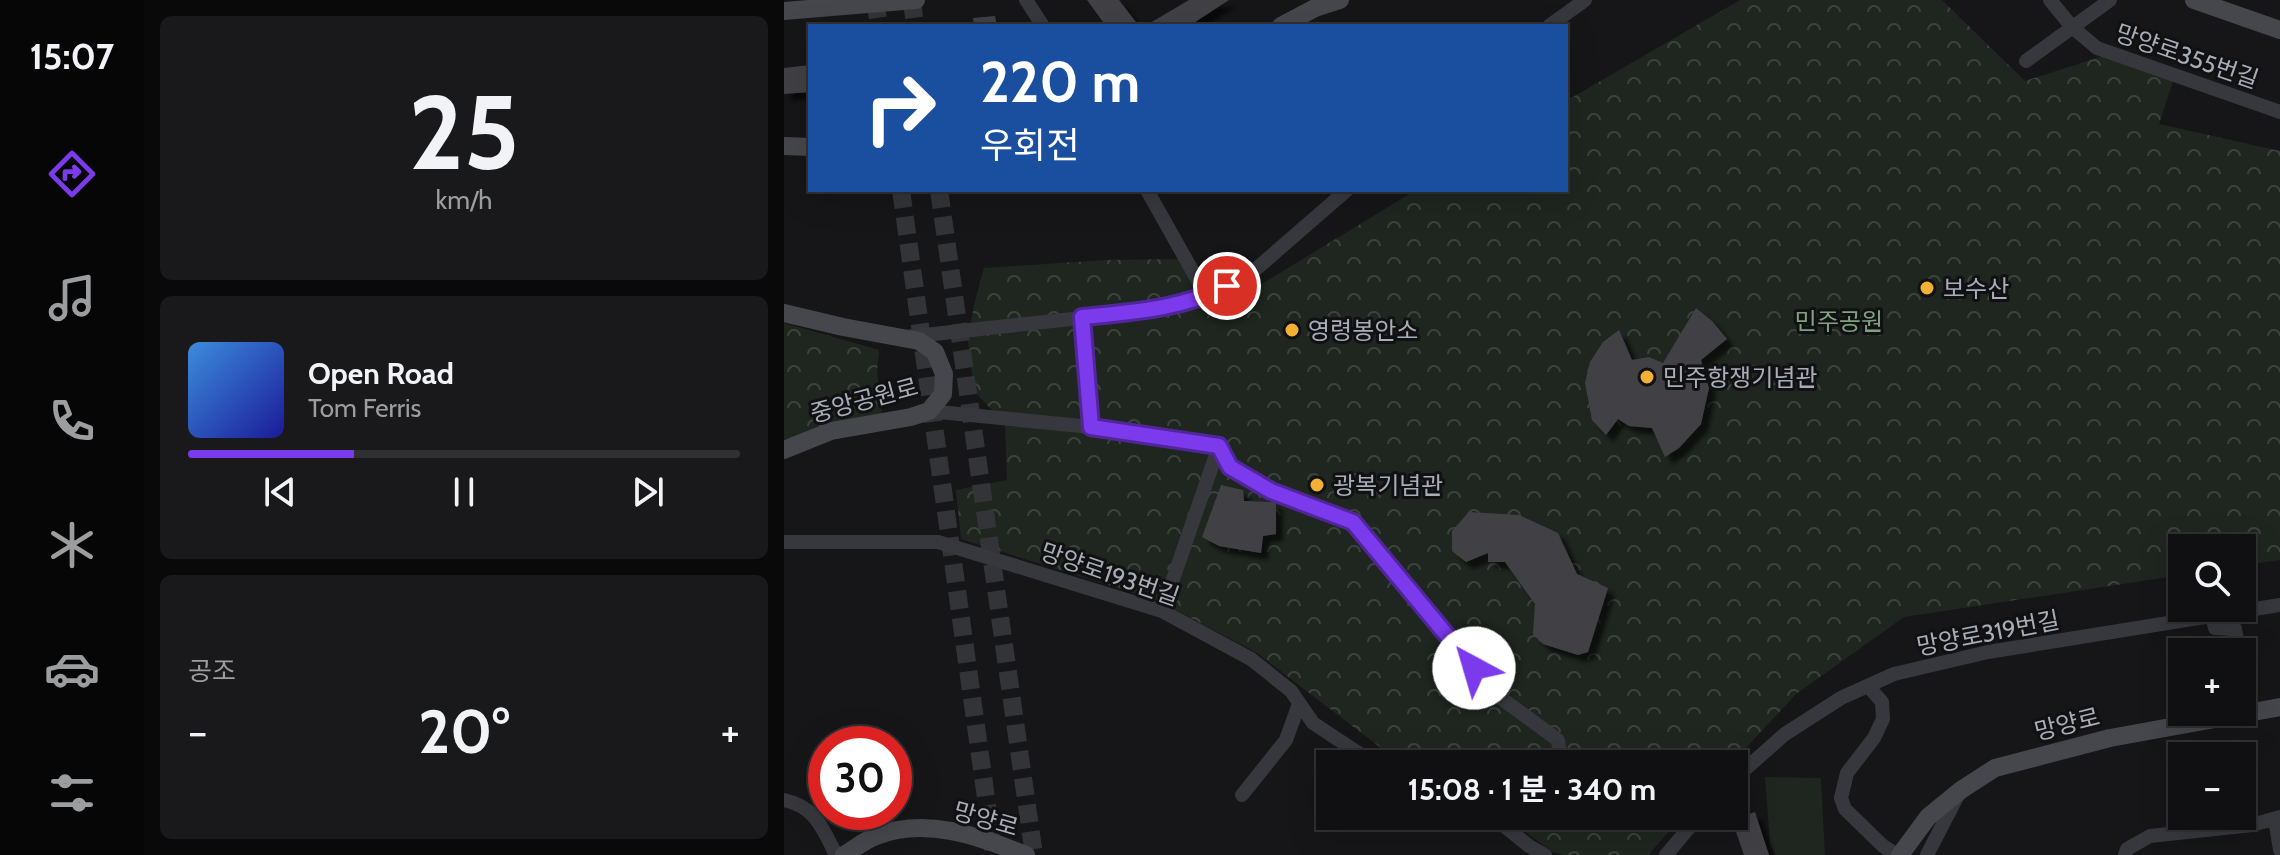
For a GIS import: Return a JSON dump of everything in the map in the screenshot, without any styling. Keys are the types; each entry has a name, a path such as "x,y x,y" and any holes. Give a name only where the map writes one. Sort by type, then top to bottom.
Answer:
{"main road":[{"path":"784,11 916,0"},
{"path":"1285,24 1315,8 1340,0"},
{"path":"2194,0 2280,30"},
{"path":"784,146 808,147"},
{"name":"중앙공원로","path":"784,313 927,344 940,361 944,374 943,394 929,411 831,431 784,450"},
{"name":"망양로","path":"2256,710 2280,707"},
{"name":"망양로","path":"1898,855 1918,828 1961,790 1995,768 2110,738 2173,726"},
{"name":"망양로","path":"844,855 876,836 914,827 967,833 1026,855"}],"street":[{"path":"1026,0 1042,24"},
{"path":"1552,24 1585,0"},
{"name":"망양로355번길","path":"2050,0 2072,27 2097,48 2280,112"},
{"path":"2026,61 2110,0"},
{"path":"1148,192 1207,297"},
{"path":"906,337 1155,310 1207,297 1248,276 1345,192"},
{"path":"1082,317 1091,427"},
{"path":"929,411 1091,427 1219,446"},
{"path":"1162,611 1219,446"},
{"path":"1219,446 1230,467 1271,491 1353,522 1494,693 1558,740 1559,750"},
{"name":"망양로193번길","path":"784,542 947,544 1162,611 1251,659 1291,691 1313,723 1354,750"},
{"name":"망양로319번길","path":"2256,609 2280,605"},
{"name":"망양로319번길","path":"1748,767 1785,734 1841,698 1894,674 1988,652 2175,622"},
{"path":"2214,622 2215,628 2235,629 2237,638"},
{"path":"1868,686 1882,702 1883,719 1874,738 1847,773 1841,798 1845,809 1883,846 1898,855"},
{"path":"1242,795 1286,740 1299,704"},
{"path":"1927,855 1961,790"},
{"path":"784,800 800,803 817,817 836,855"},
{"path":"2125,855 2127,849 2150,836 2252,825 2278,818 2280,850"},
{"path":"1509,830 1545,855"},
{"path":"1666,855 1687,830"}],"green space":[{"name":"민주공원","path":"1740,0 1942,0 2025,81 2103,56 2174,78 2159,124 2280,151 2280,560 2256,563 2256,534 2168,534 2168,577 1904,617 1796,694 1744,750 1384,750 1257,653 1159,601 961,539 956,490 1007,480 1005,424 974,391 968,340 984,268 1106,260 1181,259 1211,307 1265,282 1413,192 1568,192 1568,100"},
{"path":"784,323 879,350 877,372 882,415 784,442"},
{"path":"1765,777 1821,778 1825,855 1775,855 1770,844"},
{"path":"1522,830 1670,830 1648,855 1563,855 1553,852"}],"building":[{"path":"1087,0 1119,0 1137,24 1105,24"},
{"path":"1189,0 1229,0 1192,24 1148,24"},
{"path":"995,16 997,24 974,24 973,18"},
{"path":"808,65 808,92 784,94 784,68"},
{"name":"민주항쟁기념관","path":"1696,308 1727,339 1701,360 1709,388 1701,424 1679,448 1665,457 1652,428 1629,426 1618,419 1606,435 1592,420 1585,383 1590,362 1603,342 1619,330 1632,360 1649,357 1663,363"},
{"path":"1221,485 1243,490 1244,501 1276,502 1276,534 1263,536 1261,553 1219,546 1202,537"},
{"path":"1469,512 1519,515 1558,533 1577,574 1608,588 1588,652 1578,655 1543,644 1533,634 1535,604 1505,562 1488,562 1488,553 1466,562 1452,551 1452,531"},
{"path":"1755,812 1769,855 1744,855 1735,830 1748,830 1748,814"}],"tunnel":[{"path":"875,0 879,24"},
{"path":"912,0 915,24"},
{"path":"901,192 994,855"},
{"path":"939,192 1034,855"}],"place":[{"name":"보수산","path":"1927,288"},
{"name":"영령봉안소","path":"1292,330"},
{"name":"민주항쟁기념관","path":"1647,377"},
{"name":"광복기념관","path":"1317,485"}],"route":[{"path":"1227,286 1207,297 1155,310 1082,317 1091,427 1219,446 1230,467 1271,491 1353,522 1474,668"}]}
